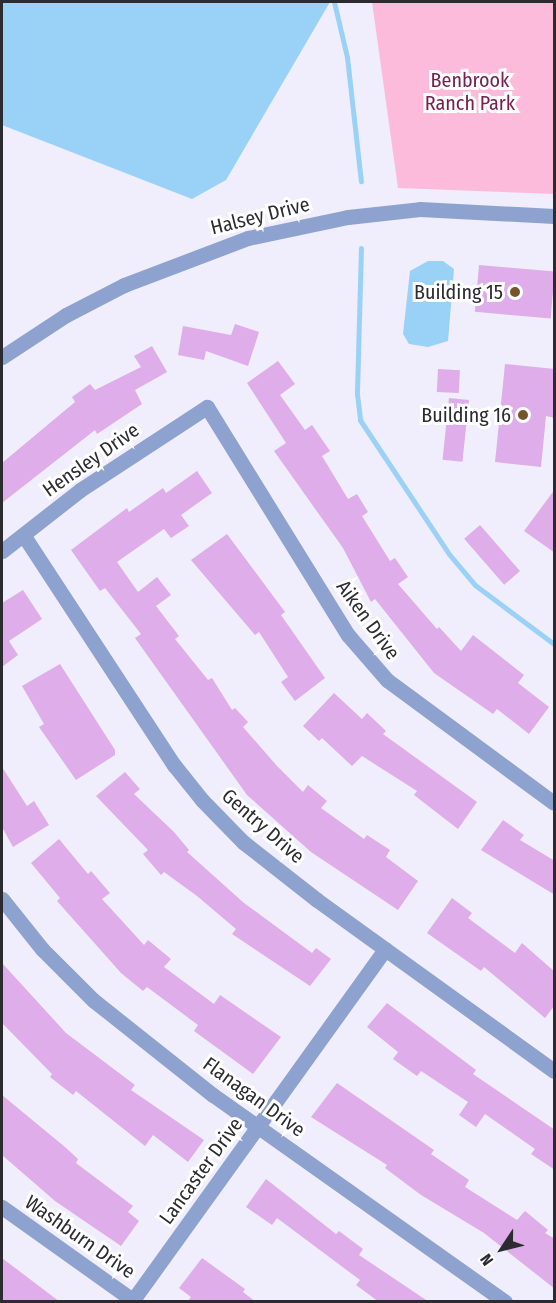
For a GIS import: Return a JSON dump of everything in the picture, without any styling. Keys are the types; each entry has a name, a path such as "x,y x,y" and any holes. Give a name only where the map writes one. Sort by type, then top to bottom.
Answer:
{"street":[{"name":"Halsey Drive","path":"2,357 66,315 124,285 213,249 282,230 348,217 420,210 555,216"},
{"name":"Hensley Drive","path":"2,551 80,490 207,407"},
{"name":"Aiken Drive","path":"207,407 348,635 387,680 555,803"},
{"name":"Gentry Drive","path":"24,536 174,765 202,800 243,842 385,949 555,1071"},
{"name":"Flanagan Drive","path":"2,899 42,950 93,1000 213,1095 261,1126 505,1302"},
{"name":"Lancaster Drive","path":"134,1301 261,1126 385,949"},
{"name":"Washburn Drive","path":"2,1207 134,1301"}],"green space":[{"name":"Benbrook Ranch Park","path":"372,2 554,2 554,194 398,188"}],"water":[{"path":"2,2 330,2 226,180 192,199 2,125"},
{"path":"428,261 443,261 454,269 448,341 428,347 409,344 403,334 410,271"}],"building":[{"name":"Building 15","path":"479,265 554,272 551,318 475,312"},
{"path":"235,324 259,332 248,366 206,351 204,360 178,355 183,326 231,335"},
{"path":"152,346 167,372 135,390 142,404 97,434 95,430 2,503 2,463 75,402 72,397 90,384 95,390 141,367 134,356"},
{"path":"278,361 295,384 280,395 305,430 312,425 330,451 322,456 348,499 357,494 368,512 362,516 390,561 395,558 408,577 398,584 437,629 439,627 461,651 473,635 524,675 518,683 549,707 529,734 497,709 493,714 434,673 375,599 371,602 343,548 274,451 286,443 247,383"},
{"name":"Building 16","path":"505,364 555,369 555,418 546,416 541,467 495,462"},
{"path":"438,369 460,370 459,393 437,392"},
{"path":"449,398 469,400 462,462 443,460"},
{"path":"197,471 212,493 181,515 189,526 171,538 164,529 117,562 138,592 157,577 171,595 156,606 179,636 175,639 208,680 212,678 232,710 235,708 248,722 243,727 277,766 303,792 308,785 327,801 321,808 364,839 367,835 390,850 386,857 418,881 398,910 311,852 247,795 135,638 141,634 105,588 100,591 71,550 127,508 129,512 163,488 166,493"},
{"path":"555,489 555,553 524,531"},
{"path":"480,525 520,571 504,585 464,539"},
{"path":"227,534 285,612 281,615 325,678 295,701 281,682 288,677 259,632 255,635 191,560"},
{"path":"23,590 42,619 9,641 18,655 2,667 2,603"},
{"path":"60,664 115,750 115,755 76,780 39,727 44,724 22,686"},
{"path":"334,693 362,719 367,713 386,731 383,734 477,802 458,829 414,795 417,791 362,756 352,766 322,738 319,741 303,726"},
{"path":"2,767 27,806 34,801 49,825 13,847 2,827"},
{"path":"125,772 140,789 134,794 174,832 189,850 187,852 244,903 312,953 316,948 331,959 310,986 232,934 236,929 197,896 164,872 161,875 143,854 148,850 96,796"},
{"path":"503,820 524,835 520,840 555,861 555,895 481,850"},
{"path":"59,839 88,874 91,871 110,893 102,899 144,945 148,940 171,959 164,967 214,1004 220,995 281,1037 253,1074 194,1031 198,1025 147,987 143,991 121,973 57,901 60,898 31,863"},
{"path":"452,898 472,913 468,918 515,953 522,943 555,972 555,1005 545,1018 484,967 481,971 427,933"},
{"path":"2,963 66,1033 135,1085 131,1090 204,1140 188,1162 153,1135 145,1146 76,1091 73,1095 50,1077 52,1074 2,1023"},
{"path":"387,1003 476,1070 473,1074 555,1130 555,1170 531,1154 535,1149 485,1114 476,1127 459,1115 468,1102 421,1071 417,1076 393,1059 398,1052 367,1027"},
{"path":"337,1083 434,1150 431,1154 469,1180 465,1187 517,1220 525,1211 548,1230 545,1233 555,1239 555,1289 484,1233 421,1195 385,1168 387,1165 311,1117"},
{"path":"2,1095 65,1147 78,1159 76,1163 133,1206 128,1212 139,1221 121,1246 55,1201 2,1155"},
{"path":"266,1179 336,1234 339,1231 363,1249 359,1255 429,1302 379,1302 356,1285 360,1280 277,1218 272,1225 246,1207"},
{"path":"2,1258 60,1302 2,1302"},
{"path":"202,1258 245,1289 243,1292 256,1302 187,1302 191,1297 179,1288"}],"waterway":[{"path":"334,2 347,57 361,181"},
{"path":"361,248 357,394 360,420 449,554 475,585 554,644"}],"place":[{"name":"Building 15","path":"515,292"},
{"name":"Building 16","path":"523,415"}]}
